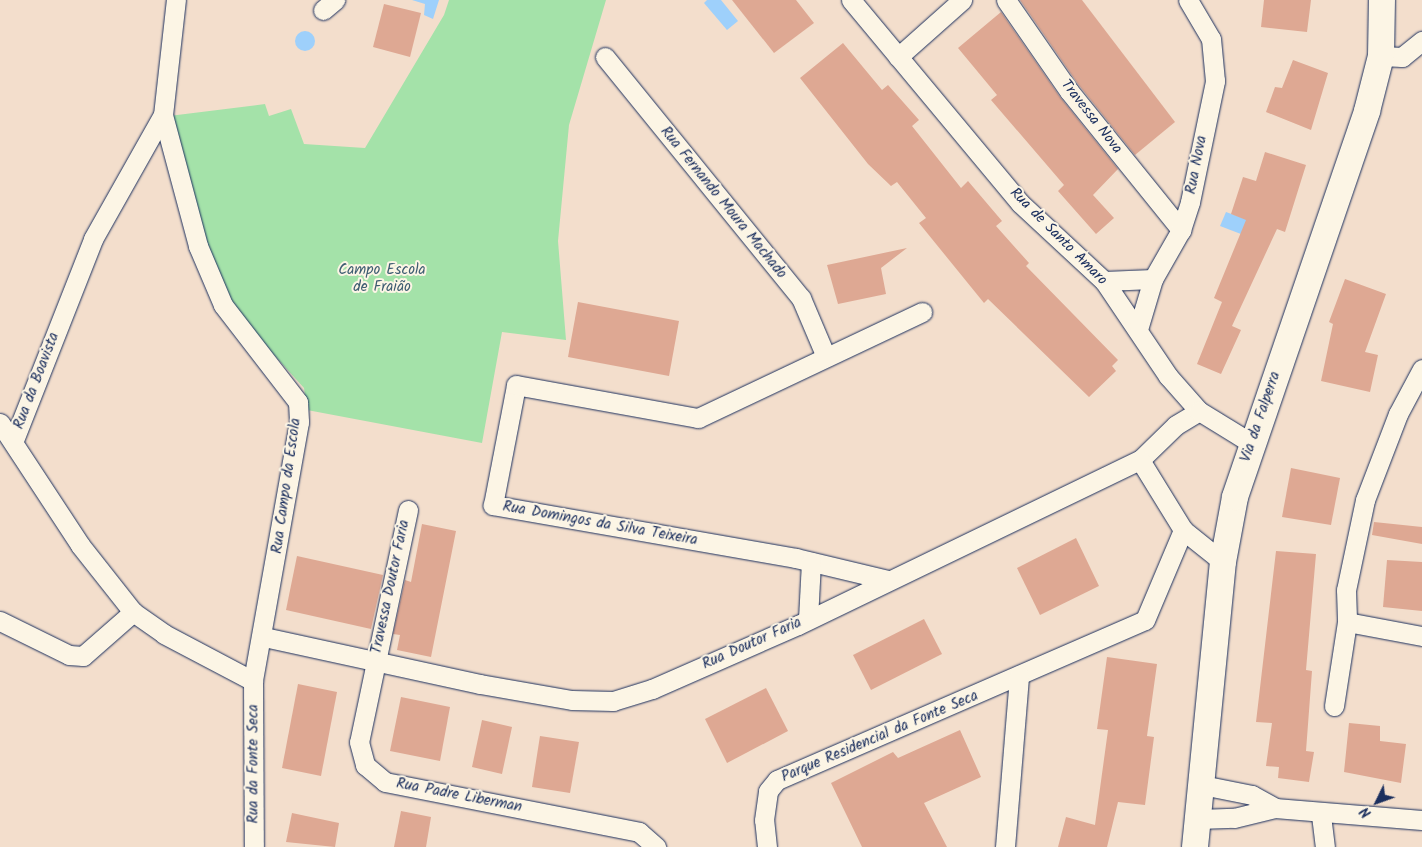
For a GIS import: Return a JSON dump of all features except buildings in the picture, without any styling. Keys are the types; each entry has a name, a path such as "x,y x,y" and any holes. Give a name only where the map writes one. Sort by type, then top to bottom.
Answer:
{"main road":[{"name":"Via da Falperra","path":"1195,847 1223,562 1250,443 1367,111 1381,56 1382,0"}],"street":[{"name":"Rua da Boavista","path":"176,0 163,114 93,239 14,440 80,545 133,612 164,634 253,681"},
{"name":"Rua de Santo Amaro","path":"851,0 1020,203 1104,281 1138,326 1168,376 1199,411 1250,443"},
{"path":"898,57 962,0"},
{"name":"Travessa Nova","path":"1006,0 1070,90 1180,230"},
{"name":"Rua Nova","path":"1138,326 1153,279 1180,230 1215,81 1211,39 1188,0"},
{"path":"1381,56 1402,57 1422,41"},
{"name":"Rua Fernando Moura Machado","path":"605,58 801,298 826,358"},
{"name":"Rua Campo da Escola","path":"163,114 198,246 223,305 298,402 264,637 253,681"},
{"path":"1104,281 1153,279"},
{"name":"Rua Domingos da Silva Teixeira","path":"888,580 810,562 493,506 516,384 698,418 922,312"},
{"path":"1334,706 1348,622 1346,590 1365,500 1398,414 1422,369"},
{"name":"Rua Doutor Faria","path":"264,637 375,663 572,700 613,701 652,690 808,619 1107,477 1140,460 1176,425 1199,411"},
{"path":"0,423 14,440"},
{"path":"1140,460 1183,530 1223,562"},
{"name":"Travessa Doutor Faria","path":"375,663 408,510"},
{"name":"Parque Residencial da Fonte Seca","path":"767,847 764,820 768,791 777,780 1145,620 1183,530"},
{"path":"808,619 810,562"},
{"path":"0,621 69,654 83,656 133,612"},
{"path":"1348,622 1422,636"},
{"name":"Rua Padre Liberman","path":"375,663 359,742 365,765 386,782 639,832 656,847"},
{"path":"1005,847 1019,676"},
{"name":"Rua da Fonte Seca","path":"253,681 254,847"},
{"path":"1202,784 1252,795 1275,808 1321,815 1422,820"},
{"path":"1198,819 1234,818 1275,808"},
{"path":"1321,815 1325,847"}],"green space":[{"name":"Campo Escola de Fraião","path":"449,0 606,0 569,125 558,241 566,340 502,332 482,443 307,410 304,388 228,304 207,259 169,116 265,104 269,116 291,109 304,144 365,148 444,15"}],"water":[{"path":"412,0 439,0 433,19 424,15 425,4"},
{"path":"707,0 721,0 738,21 727,30 704,3"},
{"path":"305,31 312,34 315,41 312,48 305,51 298,48 295,41 298,34"},
{"path":"1226,212 1259,224 1254,239 1220,226"}]}
